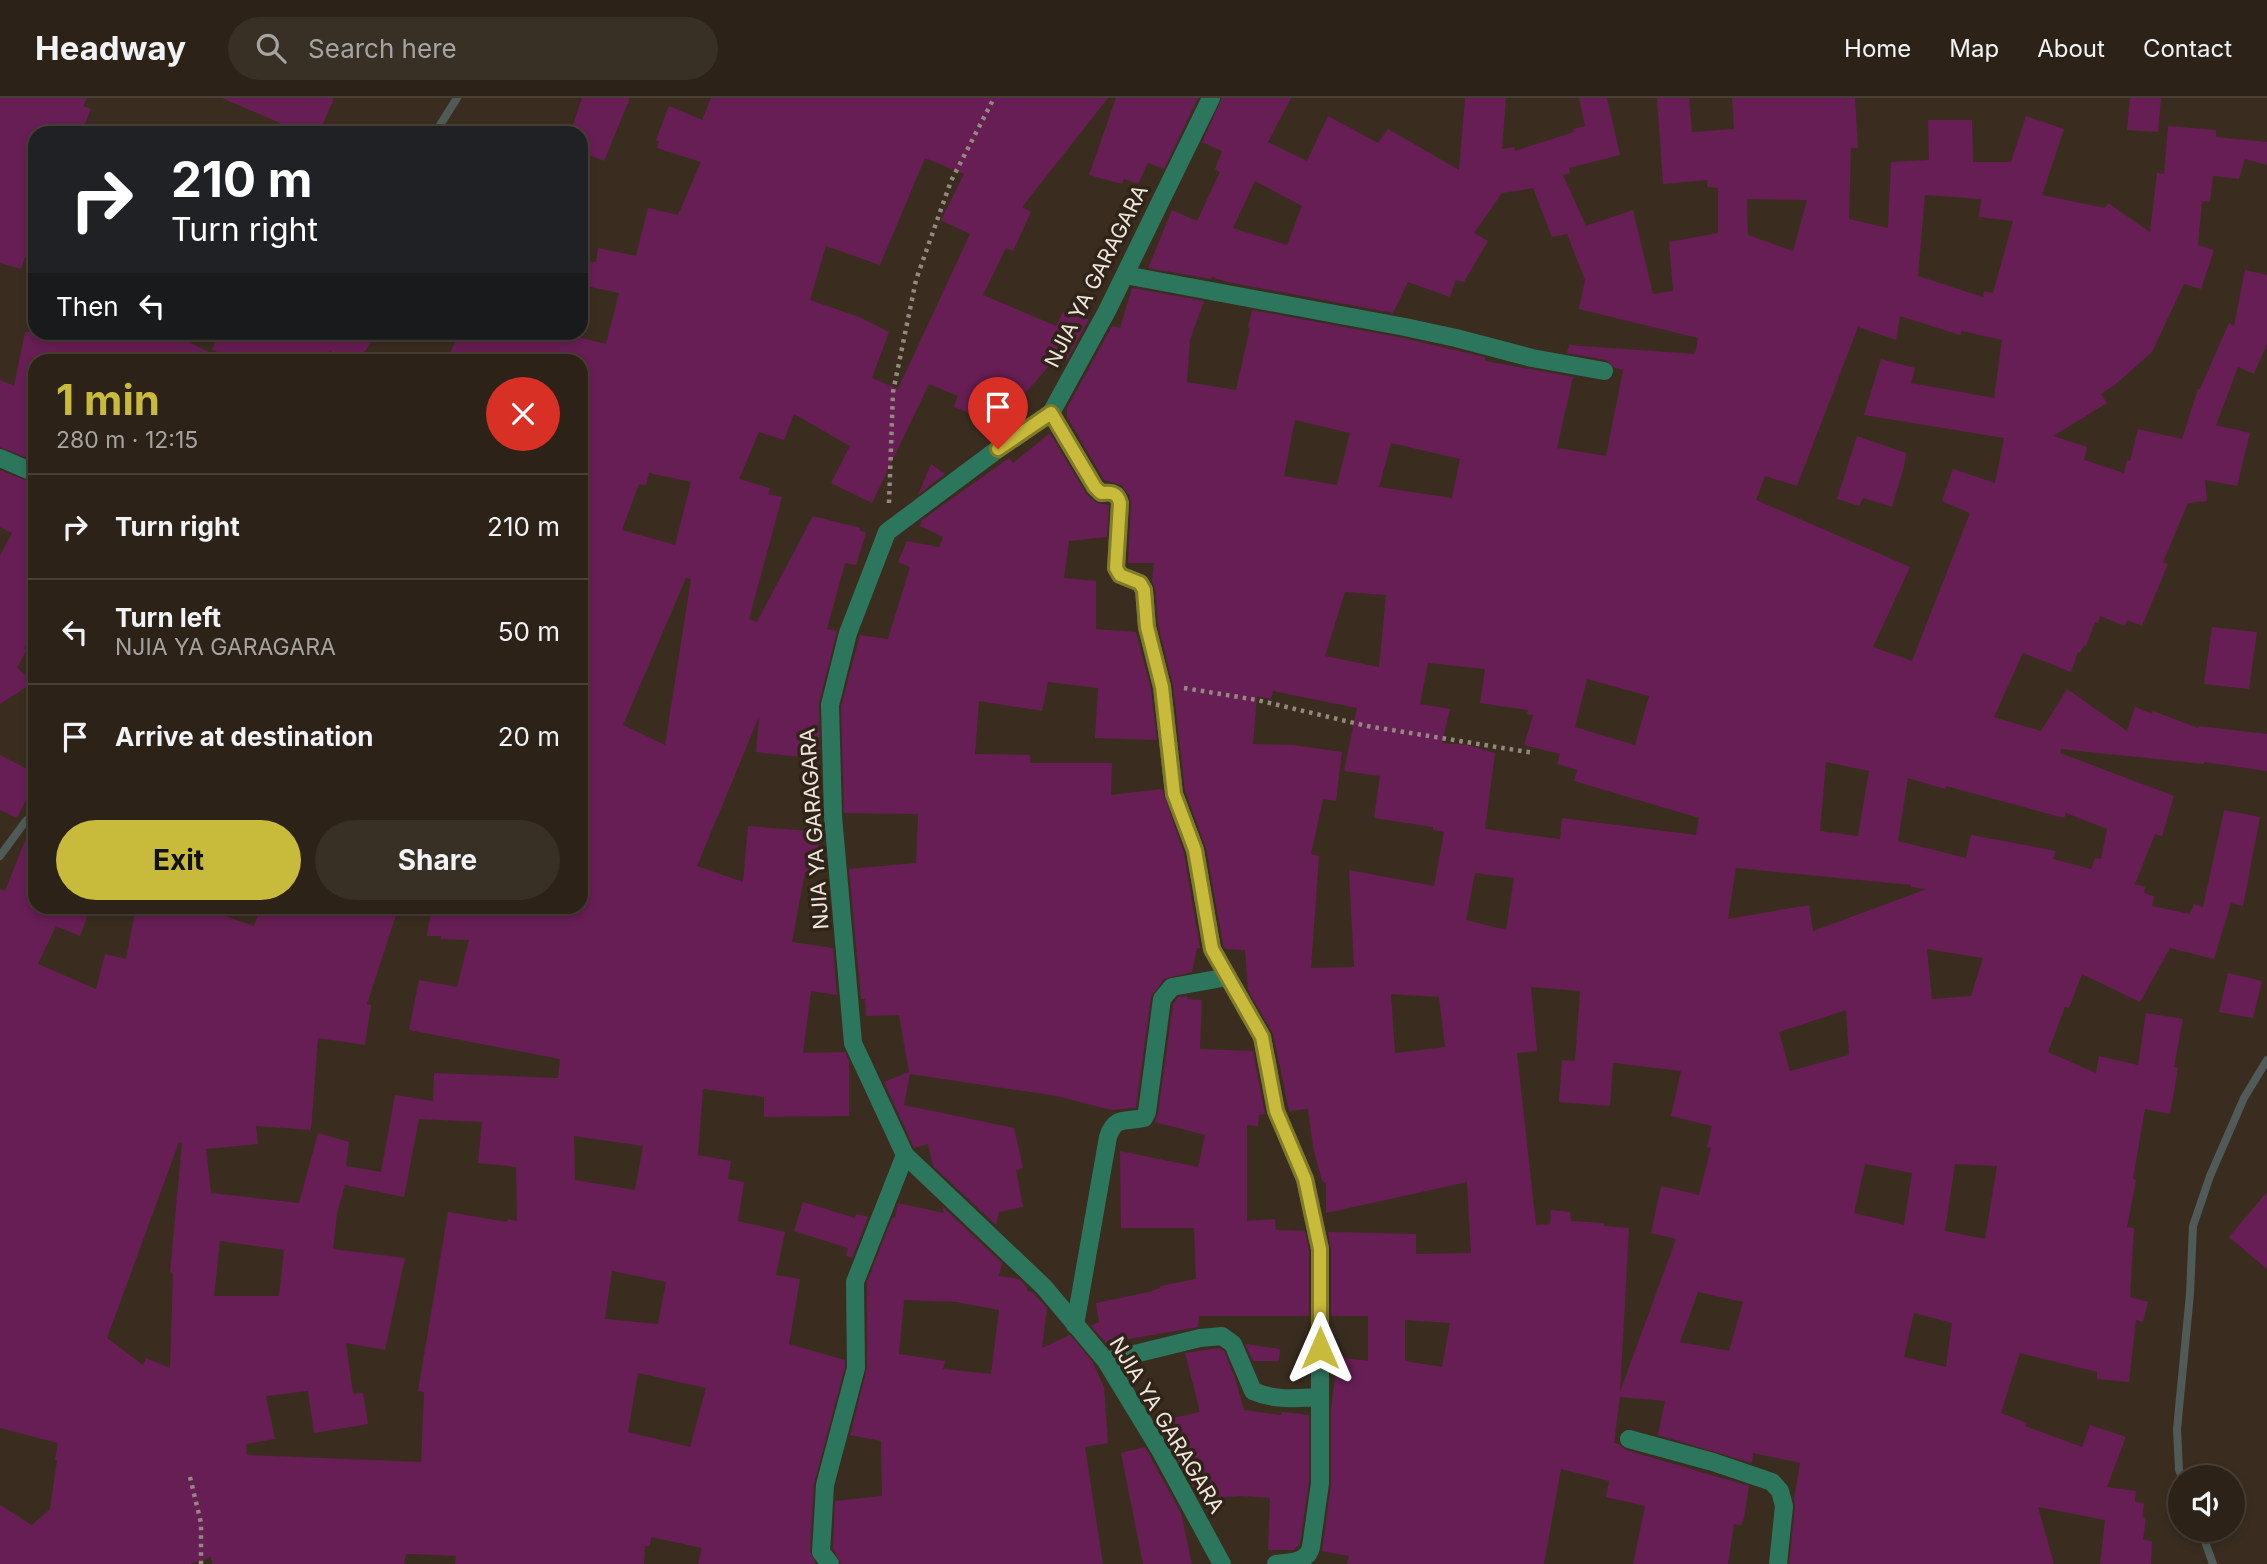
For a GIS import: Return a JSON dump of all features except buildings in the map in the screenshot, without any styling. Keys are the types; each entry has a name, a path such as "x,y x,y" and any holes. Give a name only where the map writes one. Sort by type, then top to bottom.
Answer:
{"street":[{"name":"NJIA YA GARAGARA","path":"1211,98 1107,311 1051,413 887,532 848,634 830,705 830,733 833,816 853,1043 905,1155 1044,1287 1106,1361 1160,1450 1222,1564"},
{"path":"1125,275 1418,330 1532,358 1604,371"},
{"path":"1051,413 1095,487 1101,493 1113,492 1118,496 1120,503 1116,568 1120,575 1140,583 1144,590 1147,627 1162,687 1174,794 1195,850 1212,949 1262,1037 1276,1111 1305,1179 1320,1249 1320,1483 1310,1554 1302,1560 1276,1564"},
{"path":"0,458 28,470"},
{"path":"1075,1325 1108,1137 1111,1127 1119,1121 1143,1118 1147,1112 1163,999 1172,987 1228,977"},
{"path":"830,1564 821,1552 825,1485 856,1367 855,1282 905,1155"},
{"path":"1106,1361 1200,1338 1222,1336 1233,1344 1254,1391 1277,1398 1320,1397"},
{"path":"1629,1439 1713,1461 1772,1482 1780,1491 1784,1506 1778,1564"}],"path":[{"path":"887,532 893,392 916,280 951,181 995,98"},
{"path":"1162,687 1230,695 1367,726 1534,753"},
{"path":"190,1477 201,1523 201,1564"}],"waterway":[{"path":"439,126 457,98"},
{"path":"0,856 28,819"},
{"path":"2179,1465 2177,1429 2190,1294 2193,1226 2210,1176 2244,1098 2267,1060"},
{"path":"2205,1542 2213,1564"}],"route":[{"path":"998,449 1051,413 1095,487 1101,493 1113,492 1118,496 1120,503 1116,568 1120,575 1140,583 1144,590 1147,627 1162,687 1174,794 1195,850 1212,949 1262,1037 1276,1111 1305,1179 1320,1249 1320,1348"}]}
